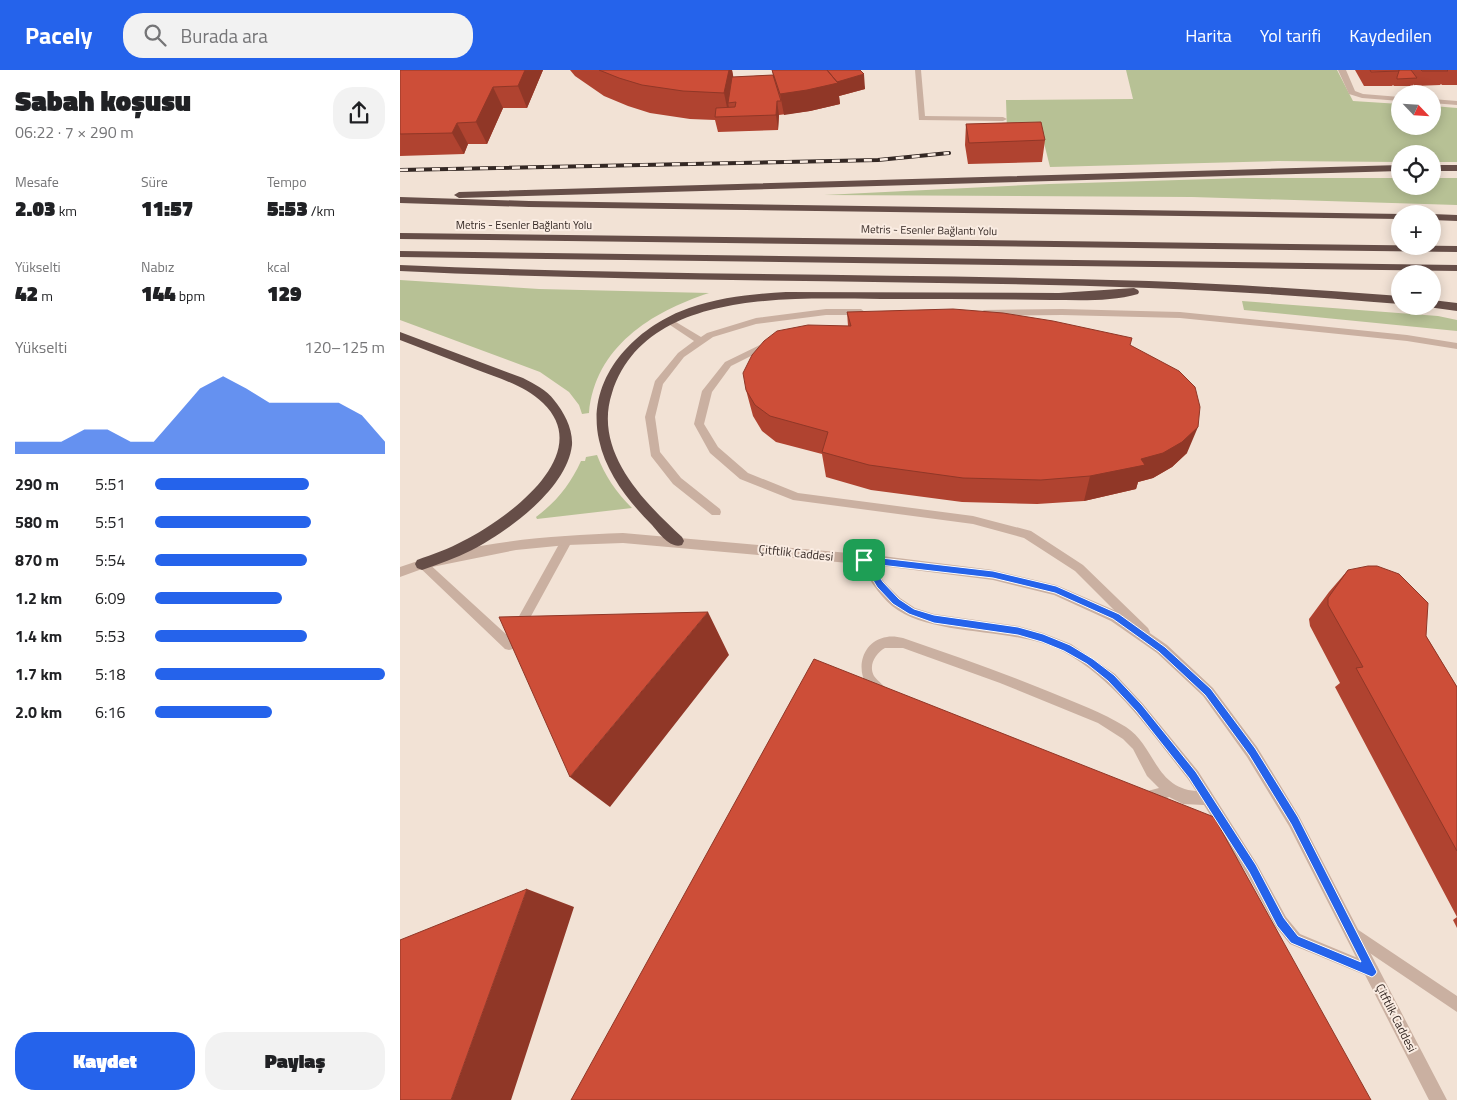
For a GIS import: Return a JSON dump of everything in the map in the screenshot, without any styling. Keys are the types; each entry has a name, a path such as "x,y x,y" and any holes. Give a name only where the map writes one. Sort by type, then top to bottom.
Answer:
{"highway":[{"path":"400,200 506,193 607,192 1391,168"},
{"path":"1441,168 1457,168"},
{"name":"Metris - Esenler Bağlantı Yolu","path":"421,200 529,204 1391,216"},
{"path":"1441,217 1457,218"},
{"name":"Metris - Esenler Bağlantı Yolu","path":"400,236 1457,248"},
{"path":"400,254 1457,268"},
{"path":"400,268 532,275 1183,286 1391,299"},
{"path":"677,541 654,520 615,470 606,450 602,407 607,389 617,368 630,350 649,333 668,321 695,310 717,304 788,296 1050,296 1111,294 1183,286"},
{"path":"1441,305 1457,307"},
{"path":"400,336 519,381 534,390 551,403 562,422 567,445 558,470 540,494 509,519 473,543 422,564"}],"street":[{"path":"1342,70 1352,92 1362,96 1391,98"},
{"path":"1441,101 1457,102"},
{"name":"Çitftlik Caddesi","path":"400,572 422,564 516,545 567,540 623,538 677,541 993,575 1056,590 1116,617 1162,650 1208,692 1252,752 1294,821 1438,1100"}],"lane":[{"path":"918,70 922,118 1003,119"},
{"path":"716,512 677,481 655,453 650,417 658,383 681,355 710,335 756,321 826,312 873,312"},
{"path":"970,313 1180,314 1407,338 1457,346"},
{"path":"668,321 701,341"},
{"path":"782,340 773,342 728,364 707,391 699,424 714,450 744,476 797,496 972,520 1027,534 1080,568 1162,650"},
{"path":"422,564 509,645 567,540"},
{"path":"864,560 880,585 896,602 912,612 934,619 1018,631 1067,648 1111,678 1166,740 1209,800 1252,869 1281,922 1295,939 1372,972"},
{"path":"893,698 884,694 868,676 866,669 872,651 886,642 903,643 1002,678 1102,719 1127,735 1137,745 1152,772 1170,790 1183,797 1209,800"},
{"path":"1128,794 1148,799 1170,790"},
{"path":"1351,931 1457,1004"}],"green space":[{"path":"1126,70 1337,70 1353,101 1391,103 1391,135 1441,135 1441,107 1457,108 1457,162 1441,162 1441,145 1391,145 1391,162 1278,161 1050,167 1041,131 1007,131 1006,100 1133,99"},
{"path":"1244,178 1391,178 1391,195 1441,195 1441,178 1457,178 1457,205 1192,197 824,195 1049,184"},
{"path":"400,280 539,289 709,293 667,310 630,335 614,351 602,369 594,390 589,413 582,414 579,405 569,392 540,372 400,320"},
{"path":"1242,301 1391,312 1391,315 1438,316 1457,320 1457,331 1244,310"},
{"path":"597,455 612,483 632,508 537,519 536,517 562,492 581,461 585,461 586,457"}],"building":[{"path":"400,70 525,70 518,86 493,87 476,122 457,123 452,133 400,134"},
{"path":"599,70 729,70 724,93 683,91 642,85"},
{"path":"772,70 827,70 838,83 780,94"},
{"path":"827,70 860,70 864,74 837,82"},
{"path":"1370,70 1399,70 1399,71 1371,72"},
{"path":"1399,70 1411,70 1417,78 1397,79"},
{"path":"1447,70 1448,71 1422,71"},
{"path":"773,75 781,101 777,101 776,115 715,117 716,108 735,107 736,102 728,103 732,77"},
{"path":"1041,122 1045,140 969,143 966,124"},
{"path":"953,309 1003,313 1053,321 1132,338 1130,345 1179,371 1195,387 1200,407 1198,427 1182,442 1163,453 1141,459 1145,465 1090,476 1041,480 963,478 869,465 822,452 828,432 770,416 755,405 746,390 743,373 752,355 764,341 777,331 808,325 851,326 847,312"},
{"path":"1377,566 1399,574 1428,603 1426,636 1457,687 1457,851 1356,668 1363,667 1328,605 1328,598 1348,570"},
{"path":"708,612 570,777 499,617"},
{"path":"814,659 1214,817 1371,1100 571,1100"},
{"path":"527,889 451,1100 400,1100 400,940"}],"railway":[{"path":"400,170 878,160 949,153"}],"route":[{"path":"864,560 993,575 1056,590 1116,617 1162,650 1208,692 1252,752 1294,821 1372,972 1295,939 1281,922 1223,820 1193,775 1139,708 1111,678 1067,648 1043,638 1018,631 934,619 912,612 896,602 880,585 864,560"}]}
